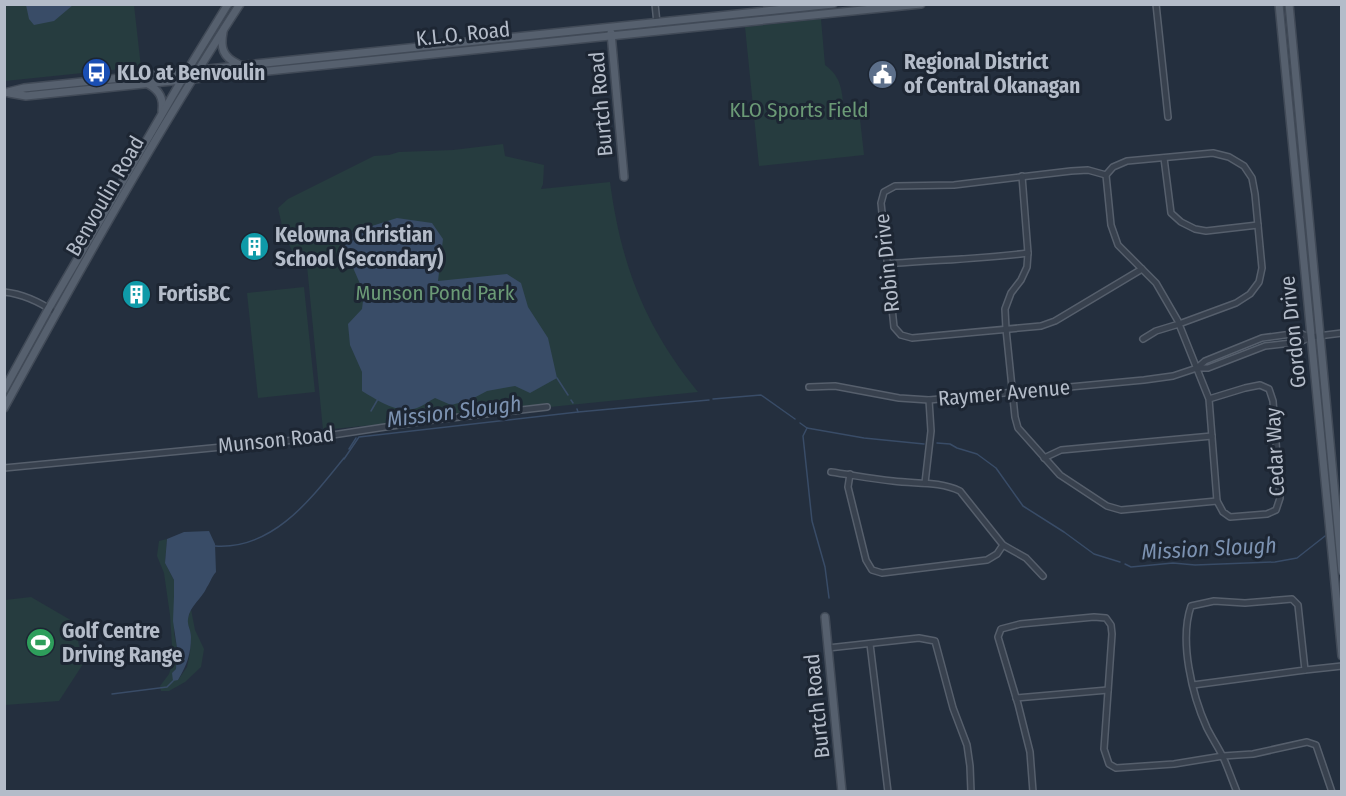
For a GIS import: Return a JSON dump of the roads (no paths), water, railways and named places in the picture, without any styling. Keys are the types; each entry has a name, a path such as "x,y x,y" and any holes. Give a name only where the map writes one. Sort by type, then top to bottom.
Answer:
{"main road":[{"name":"Benvoulin Road","path":"4,390 186,71 228,4"},
{"name":"Benvoulin Road","path":"4,408 56,313 193,78 240,4"},
{"name":"K.L.O. Road","path":"7,93 24,88 832,4"},
{"name":"K.L.O. Road","path":"7,93 26,96 921,4"},
{"name":"Gordon Drive","path":"1279,4 1341,656"},
{"name":"Gordon Drive","path":"1289,4 1341,571"},
{"name":"Burtch Road","path":"611,27 624,177"},
{"path":"223,30 221,40 223,52 231,61 240,65"},
{"path":"142,84 153,87 160,95 163,106 161,115"},
{"name":"Burtch Road","path":"825,616 842,792"}],"street":[{"path":"655,4 657,23"},
{"path":"1156,4 1168,117"},
{"path":"1022,176 1027,267 1011,293 1005,309 1018,428 1060,475 1107,506 1120,510 1217,501 1209,399 1179,324 1156,283 1118,245 1111,225 1106,175 1113,167 1127,161 1213,153 1229,157 1244,166 1252,177 1262,268 1259,282 1250,294 1236,303 1179,324 1156,331 1143,339"},
{"path":"1164,158 1171,213 1181,222 1195,229 1206,231 1258,225"},
{"name":"Robin Drive","path":"1106,175 1088,170 954,185 895,186 884,192 881,203 894,327 900,334 912,338 1041,326 1055,321 1142,269"},
{"path":"887,264 1028,254"},
{"path":"4,292 18,293 40,302 56,313"},
{"name":"Raymer Avenue","path":"809,387 835,386 899,398 929,400 1144,380 1173,376 1197,368 1205,361 1262,338 1299,333 1310,337 1341,333"},
{"name":"Cedar Way","path":"1209,399 1260,385 1269,389 1273,401 1280,498 1276,510 1267,514 1230,517 1222,512 1217,501"},
{"path":"926,483 931,431 929,400"},
{"name":"Munson Road","path":"4,468 306,438 547,407"},
{"path":"1044,458 1061,450 1212,436"},
{"path":"831,472 895,482 950,486 960,491 1002,545 1026,558 1043,576"},
{"path":"850,474 848,487 866,560 872,570 882,573 987,560 997,554 1002,545"},
{"path":"1237,792 1223,756 1207,729 1196,700 1188,667 1186,640 1188,614 1191,606 1214,601 1245,603 1292,599 1298,605 1305,670"},
{"path":"1033,792 1030,752 998,637 1001,629 1020,624 1094,617 1106,618 1111,625 1112,634 1104,749 1109,764 1116,768 1173,764 1253,754 1307,742 1316,745 1332,792"},
{"path":"828,648 919,638 935,641 953,708 967,745 971,792"},
{"path":"870,644 888,792"},
{"path":"1193,685 1341,666"},
{"path":"1016,698 1108,690"}],"water":[{"path":"26,4 73,5 54,21 34,25 29,19"},
{"path":"397,218 432,223 443,239 438,281 507,274 521,283 528,307 548,338 557,378 530,393 515,386 487,391 470,400 451,405 435,398 419,407 409,409 388,406 362,391 362,372 350,345 348,324 362,309 364,293 341,240 353,232"},
{"path":"209,531 215,544 216,572 189,614 191,637 189,654 178,680 173,681 172,673 176,669 177,648 173,621 174,580 165,563 167,539 184,532"}],"waterway":[{"name":"Mission Slough","path":"557,378 568,395"},
{"name":"Mission Slough","path":"713,399 761,395 795,419"},
{"name":"Mission Slough","path":"371,411 378,399"},
{"name":"Mission Slough","path":"577,409 578,412 709,400"},
{"name":"Mission Slough","path":"344,459 359,437 578,412"},
{"name":"Mission Slough","path":"800,423 807,428 864,438 924,444"},
{"path":"807,428 803,436 812,521 825,567 829,598"},
{"name":"Mission Slough","path":"349,449 356,438"},
{"name":"Mission Slough","path":"937,443 950,444 977,454 996,468 1023,506 1094,554 1120,562"},
{"name":"Mission Slough","path":"215,546 236,545 255,540 273,531 304,505 344,458"},
{"name":"Mission Slough","path":"1125,564 1131,567 1173,563 1195,565 1275,562 1297,558 1325,536"},
{"path":"112,694 167,687 173,681"}],"place":[{"name":"KLO at Benvoulin","path":"96,73"},
{"name":"Regional District of Central Okanagan","path":"883,74"},
{"name":"Kelowna Christian School (Secondary)","path":"254,247"},
{"name":"FortisBC","path":"137,294"},
{"name":"Golf Centre Driving Range","path":"41,643"}],"park label":[{"name":"KLO Sports Field","path":"799,110"},
{"name":"Munson Pond Park","path":"435,293"}]}
